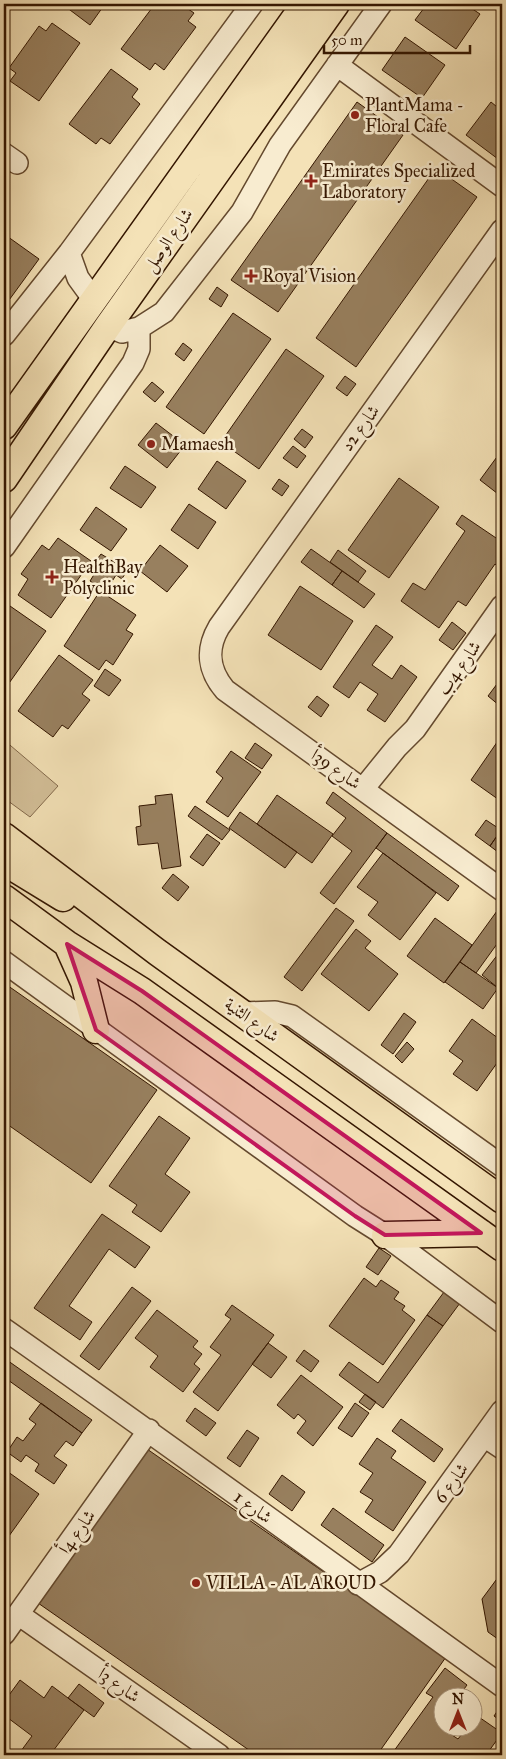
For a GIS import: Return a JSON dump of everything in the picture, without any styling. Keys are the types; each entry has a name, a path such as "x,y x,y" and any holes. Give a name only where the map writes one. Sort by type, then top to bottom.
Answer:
{"main road":[{"name":"شارع الوصل","path":"5,425 305,4"},
{"name":"شارع الوصل","path":"4,479 108,326 336,4"},
{"name":"شارع الثنية","path":"4,836 157,952 502,1200"},
{"path":"4,862 157,952"},
{"path":"4,898 67,944 142,991 502,1248"},
{"path":"67,944 84,982 96,1030"},
{"path":"385,1235 481,1233"}],"street":[{"path":"4,335 69,253 252,4"},
{"path":"108,326 122,332 139,328 164,312 236,220 276,150 381,4"},
{"path":"337,65 502,186"},
{"name":"شارع 2د","path":"219,627 496,251 502,230"},
{"path":"69,253 78,278 94,300"},
{"path":"4,547 134,363 139,349 139,328"},
{"name":"شارع 4ب","path":"371,794 502,606"},
{"name":"شارع 39أ","path":"219,627 213,637 210,658 214,675 224,690 502,890"},
{"path":"4,962 96,1030 385,1235 502,1322"},
{"path":"242,1013 275,1012 292,1016 502,1166"},
{"name":"شارع 1","path":"4,1328 149,1430 358,1584 502,1686"},
{"path":"495,1427 502,1448"},
{"name":"شارع 6","path":"358,1584 380,1572 399,1554 495,1427"},
{"name":"شارع 4أ","path":"4,1634 149,1430"},
{"name":"شارع 6","path":"387,1603 391,1578 399,1554"},
{"name":"شارع 3أ","path":"18,1614 219,1755"}],"highlighted area":[{"path":"67,944 142,991 481,1233 385,1235 355,1216 96,1030"}],"shaded area":[{"path":"4,740 58,786 30,817 4,798"}],"building":[{"path":"62,4 105,4 90,25"},
{"path":"155,4 181,4 194,13 188,21 196,27 164,70 155,63 150,70 121,49"},
{"path":"427,4 465,4 480,14 456,49 415,20"},
{"path":"52,23 80,43 39,101 10,81 16,73 9,68 39,26 46,31"},
{"path":"405,37 445,65 422,98 382,70"},
{"path":"111,69 138,89 132,97 140,104 110,144 101,138 96,144 69,124"},
{"path":"357,102 403,135 278,312 231,280"},
{"path":"491,102 502,111 502,162 466,135"},
{"path":"436,168 477,197 356,367 316,338"},
{"path":"4,234 39,259 4,307"},
{"path":"217,287 228,295 221,307 209,299"},
{"path":"233,313 271,339 204,434 166,407"},
{"path":"183,343 192,350 184,361 175,354"},
{"path":"286,349 324,376 259,469 221,442"},
{"path":"345,376 356,384 347,396 336,388"},
{"path":"152,382 164,392 155,402 143,392"},
{"path":"156,423 185,445 167,468 138,445"},
{"path":"302,429 313,437 305,448 294,439"},
{"path":"293,446 306,456 297,468 283,458"},
{"path":"502,450 502,497 480,480"},
{"path":"217,461 246,481 226,509 198,489"},
{"path":"125,466 156,487 141,508 110,488"},
{"path":"399,478 439,507 389,578 348,550"},
{"path":"279,479 289,486 282,496 272,489"},
{"path":"189,504 216,522 198,549 171,530"},
{"path":"96,507 127,529 111,551 80,530"},
{"path":"462,515 502,542 502,566 501,569 495,564 466,606 458,601 439,628 401,601 413,583 425,590 465,531 456,524"},
{"name":"HealthBay Polyclinic","path":"58,538 91,561 51,618 18,595 28,579 21,574 42,545 49,550"},
{"path":"160,545 188,566 167,592 140,571"},
{"path":"311,549 342,571 332,585 301,562"},
{"path":"338,550 366,571 358,582 330,562"},
{"path":"101,554 127,570 122,579 116,575 106,591 90,581 100,565 95,562"},
{"path":"342,571 375,594 364,608 332,585"},
{"path":"300,586 353,621 321,670 268,635"},
{"path":"100,591 136,615 126,630 133,634 113,665 106,660 99,670 64,646"},
{"path":"10,606 46,631 7,686 4,684 4,614"},
{"path":"452,622 466,633 453,650 439,640"},
{"path":"376,625 393,637 372,665 392,679 401,665 417,677 385,722 367,710 378,694 360,682 349,698 333,687"},
{"path":"59,655 93,680 82,694 90,700 68,729 62,725 53,737 18,711"},
{"path":"105,669 121,680 109,696 94,686"},
{"path":"497,684 502,688 500,706 488,696"},
{"path":"317,696 329,705 321,717 308,707"},
{"path":"502,735 502,802 471,780"},
{"path":"255,743 272,755 262,769 245,758"},
{"path":"231,751 261,772 228,817 206,802 223,778 216,772"},
{"path":"333,792 387,833 334,904 320,893 352,851 332,836 346,818 326,803"},
{"path":"172,794 181,866 162,869 158,843 138,845 136,827 141,826 139,806 156,804 155,796"},
{"path":"277,795 333,834 312,863 257,824"},
{"path":"195,806 230,830 222,840 188,816"},
{"path":"240,812 297,852 285,868 229,828"},
{"path":"486,820 501,830 490,846 475,835"},
{"path":"502,829 502,855 490,846"},
{"path":"387,833 459,886 448,901 376,848"},
{"path":"207,834 220,843 203,866 190,857"},
{"path":"383,853 436,893 400,940 368,915 378,902 357,887"},
{"path":"173,874 189,887 178,901 162,888"},
{"path":"336,908 354,921 302,991 284,977"},
{"path":"497,911 502,914 502,937 476,973 460,962"},
{"path":"435,918 472,945 444,983 407,956"},
{"path":"356,929 371,941 365,948 398,974 369,1011 321,974"},
{"path":"502,949 502,991 482,975"},
{"path":"460,962 498,988 483,1009 445,982"},
{"path":"4,983 157,1090 91,1183 4,1122"},
{"path":"404,1013 416,1022 393,1054 381,1045"},
{"path":"472,1019 502,1041 502,1056 477,1091 453,1074 463,1061 449,1051"},
{"path":"407,1042 414,1049 402,1063 395,1056"},
{"path":"159,1116 190,1138 165,1174 190,1192 161,1232 132,1212 137,1205 109,1186"},
{"path":"102,1214 150,1247 135,1268 109,1249 69,1306 92,1322 80,1340 34,1308"},
{"path":"379,1248 391,1256 378,1275 366,1267"},
{"path":"364,1278 376,1287 381,1280 399,1292 394,1299 405,1306 402,1310 415,1320 383,1365 329,1326"},
{"path":"132,1287 151,1301 99,1370 80,1356"},
{"path":"444,1292 460,1303 443,1326 427,1315"},
{"path":"232,1305 274,1335 218,1411 193,1392 221,1355 210,1347 231,1319 225,1315"},
{"path":"157,1310 198,1341 193,1347 202,1354 194,1364 200,1369 183,1392 150,1367 158,1356 135,1338"},
{"path":"427,1315 443,1326 383,1408 339,1375 349,1362 378,1383"},
{"path":"268,1343 287,1357 271,1378 252,1364"},
{"path":"304,1350 319,1361 311,1372 296,1361"},
{"path":"4,1358 92,1420 82,1433 8,1380 4,1386"},
{"path":"301,1375 343,1407 313,1446 297,1433 306,1421 298,1414 294,1419 277,1405"},
{"path":"365,1394 376,1402 370,1410 359,1402"},
{"path":"41,1403 82,1433 73,1446 66,1441 54,1456 67,1465 54,1484 35,1471 39,1464 26,1455 21,1462 7,1452 17,1437 23,1441 36,1424 29,1419"},
{"path":"355,1403 369,1413 352,1437 338,1428"},
{"path":"195,1408 216,1423 206,1436 186,1421"},
{"path":"401,1419 443,1449 434,1462 392,1431"},
{"path":"247,1430 259,1438 240,1467 227,1458"},
{"path":"377,1438 396,1451 391,1458 426,1482 393,1531 365,1512 373,1500 360,1492 373,1473 359,1464"},
{"name":"VILLA - AL AROUD","path":"147,1449 446,1657 377,1755 256,1755 38,1603"},
{"path":"4,1469 39,1494 4,1543"},
{"path":"282,1475 305,1492 292,1511 269,1494"},
{"path":"333,1508 384,1545 372,1562 321,1525"},
{"path":"502,1572 502,1642 488,1632 482,1599"},
{"path":"445,1668 467,1685 434,1686 434,1736 454,1736 458,1739 460,1736 484,1736 484,1721 502,1733 486,1755 391,1755 433,1697 426,1693"},
{"path":"20,1680 44,1698 52,1686 84,1710 50,1755 18,1755 32,1736 4,1715 4,1702"},
{"path":"79,1684 104,1703 94,1717 68,1698"},
{"path":"502,1704 502,1722 494,1716"}],"place":[{"name":"PlantMama - Floral Cafe","path":"355,115"},
{"name":"Emirates Specialized Laboratory","path":"311,181"},
{"name":"Royal Vision","path":"251,276"},
{"name":"Mamaesh","path":"151,444"},
{"name":"HealthBay Polyclinic","path":"52,577"},
{"name":"VILLA - AL AROUD","path":"196,1583"}]}
